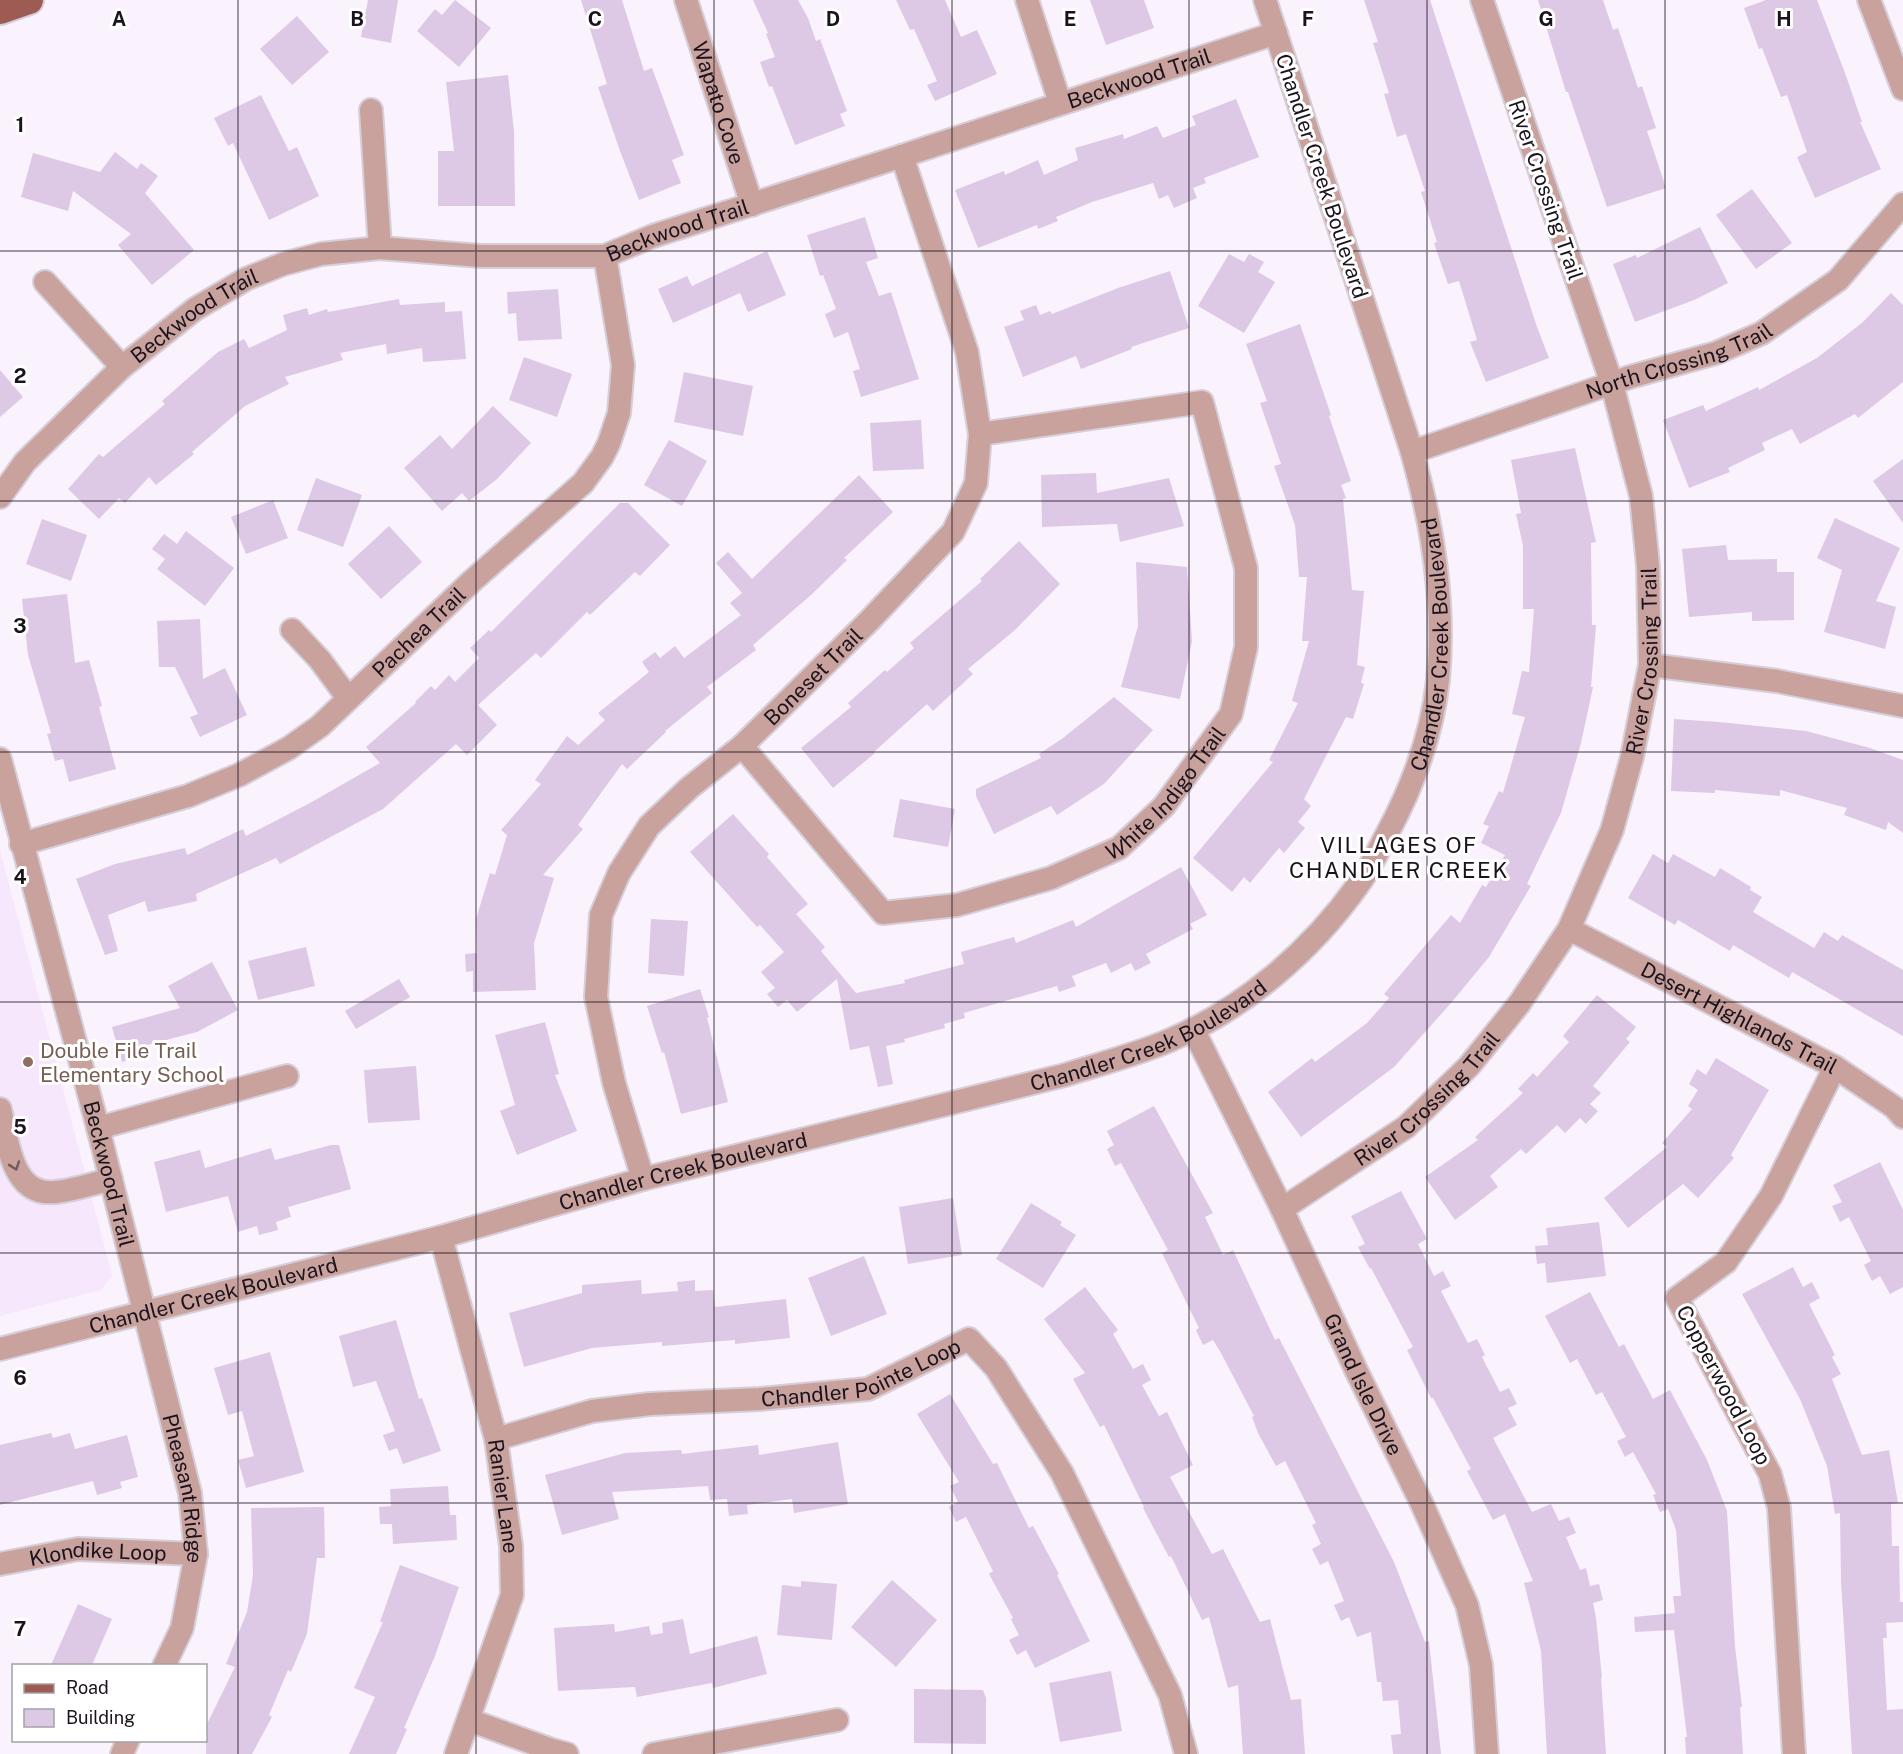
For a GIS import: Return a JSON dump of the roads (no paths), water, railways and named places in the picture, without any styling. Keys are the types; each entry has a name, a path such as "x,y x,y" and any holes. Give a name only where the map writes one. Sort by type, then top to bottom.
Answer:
{"main road":[{"path":"0,10 29,0"}],"street":[{"name":"Wapato Cove","path":"686,0 752,205"},
{"path":"1027,0 1060,103"},
{"name":"Chandler Creek Boulevard","path":"0,1349 441,1237 643,1179 1065,1075 1170,1041 1192,1029 1253,992 1314,939 1360,883 1398,814 1414,777 1432,718 1438,680 1440,602 1431,525 1412,452 1265,0"},
{"name":"River Crossing Trail","path":"1282,1209 1406,1127 1469,1066 1519,1004 1569,929 1612,830 1632,757 1650,665 1648,566 1641,496 1612,384 1482,0"},
{"path":"1869,0 1903,89"},
{"name":"Beckwood Trail","path":"0,497 25,462 122,367 195,309 246,279 283,264 321,254 380,248 481,256 605,256 653,236 1276,33"},
{"path":"371,110 380,248"},
{"name":"Boneset Trail","path":"643,1179 614,1083 596,997 601,915 620,873 649,826 688,788 742,746 869,621 953,532 976,483 980,434 967,352 902,156"},
{"name":"North Crossing Trail","path":"1412,452 1630,377 1716,353 1762,333 1838,280 1903,204"},
{"name":"Pachea Trail","path":"21,844 188,796 239,775 289,748 320,726 472,580 583,483 609,443 619,413 623,381 623,365 605,256"},
{"path":"45,282 122,367"},
{"name":"White Indigo Trail","path":"742,746 883,913 957,904 1051,878 1119,848 1164,806 1230,714 1246,647 1246,568 1202,402 980,434"},
{"path":"292,630 320,660 348,699"},
{"path":"1650,665 1777,681 1903,706"},
{"name":"Beckwood Trail","path":"0,759 5,799 21,844 98,1128 143,1311"},
{"name":"Desert Highlands Trail","path":"1569,929 1835,1067 1894,1107 1903,1117"},
{"name":"Grand Isle Drive","path":"1192,1029 1282,1209 1356,1370 1422,1504 1467,1605 1481,1665 1487,1754"},
{"name":"Copperwood Loop","path":"1794,1754 1779,1508 1770,1474 1677,1298 1726,1262 1771,1196 1835,1067"},
{"path":"98,1128 287,1076"},
{"path":"0,1109 17,1173 28,1186 38,1190 58,1192 111,1179"},
{"name":"Ranier Lane","path":"441,1237 496,1439 511,1546 512,1595 456,1754"},
{"name":"Pheasant Ridge","path":"143,1311 190,1493 196,1554 183,1628 165,1664"},
{"name":"Chandler Pointe Loop","path":"496,1439 592,1411 650,1404 760,1399 868,1389 969,1339 996,1368 1062,1473 1170,1695 1186,1754"},
{"name":"Klondike Loop","path":"0,1564 78,1549 196,1554"},
{"path":"469,1720 567,1754"},
{"path":"654,1754 837,1720"}],"place":[{"name":"Double File Trail Elementary School","path":"28,1062"}],"district":[{"name":"VILLAGES OF CHANDLER CREEK","path":"1399,858"}]}
